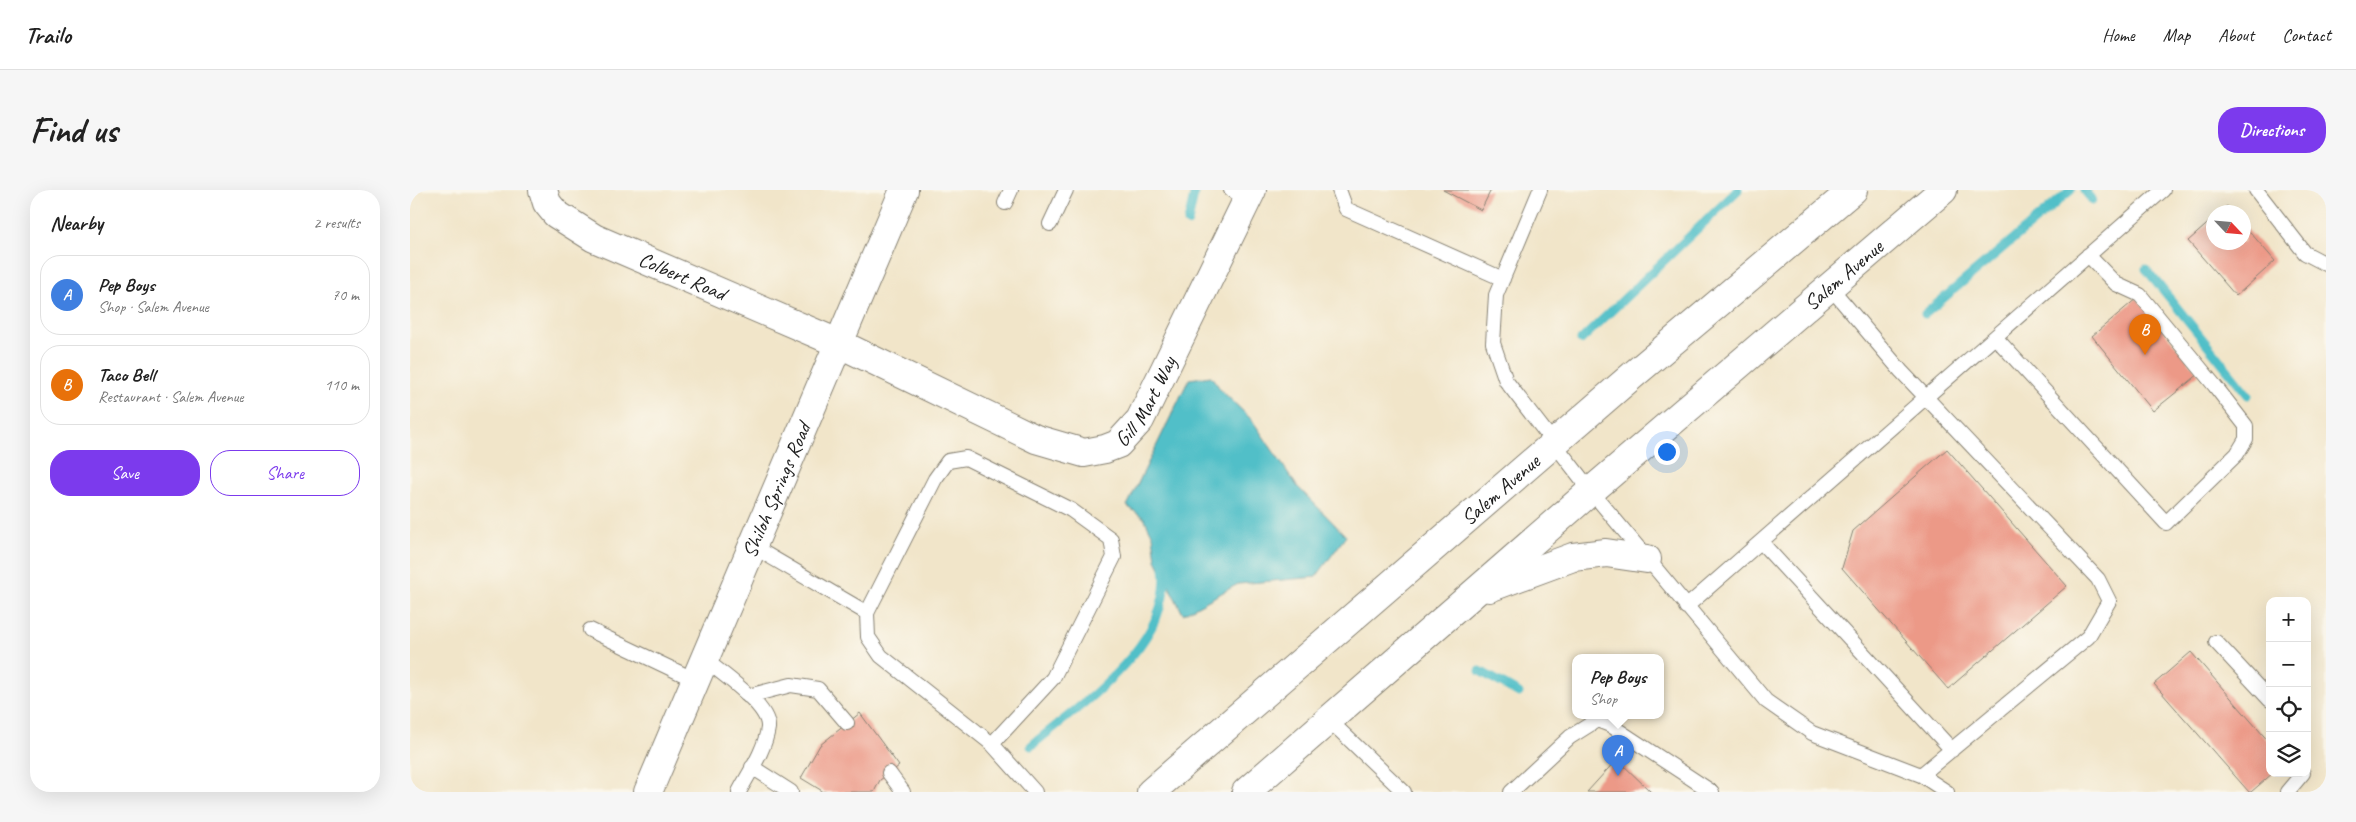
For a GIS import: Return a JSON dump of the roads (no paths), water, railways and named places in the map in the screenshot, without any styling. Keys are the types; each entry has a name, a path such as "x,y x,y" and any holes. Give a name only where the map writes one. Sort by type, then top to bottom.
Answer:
{"main road":[{"name":"Colbert Road","path":"542,190 547,203 556,214 594,238 838,343"},
{"name":"Shiloh Springs Road","path":"648,792 904,190"},
{"name":"Salem Avenue","path":"1151,792 1554,443 1853,190"},
{"name":"Salem Avenue","path":"1246,792 1591,491 1943,190"},
{"name":"Gill Mart Way","path":"838,343 1036,439 1084,453 1105,449 1118,444 1140,420 1244,193"},
{"path":"1473,594 1573,557 1606,553 1647,558"}],"lane":[{"path":"1005,203 1011,190"},
{"path":"1050,224 1066,190"},
{"path":"1339,190 1346,209 1503,279"},
{"path":"1540,190 1496,294 1493,343 1506,381 1591,491 1766,701 1812,733 1922,775 1947,792"},
{"path":"1686,607 2163,190"},
{"path":"2256,190 2305,253 2326,264"},
{"path":"1995,337 2166,523 2238,454 2246,438 2246,426 2140,295 2116,284 2088,255"},
{"path":"1830,287 1901,371 2098,579 2109,601 2088,637 1922,775"},
{"path":"992,744 1053,678 1114,557 1111,539 1072,510 966,458 948,461 935,479 867,613 868,637 881,656 992,744 1035,792"},
{"path":"1760,542 1952,750"},
{"path":"752,546 867,613"},
{"path":"590,630 700,669 748,696 762,708 768,727 760,751 739,792"},
{"path":"2216,642 2266,696"},
{"path":"748,696 791,685 818,689 847,723"},
{"path":"1329,720 1404,792"},
{"path":"1511,792 1570,737 1597,720 1610,725 1712,792"},
{"path":"752,767 791,792"},
{"path":"889,773 903,792"},
{"path":"2287,792 2300,777"}],"water":[{"path":"1211,376 1221,390 1252,420 1297,486 1346,536 1316,577 1238,584 1183,614 1156,560 1153,536 1144,518 1127,506 1189,379"}],"waterway":[{"path":"1581,340 1738,190"},
{"path":"1925,314 2071,190"},
{"path":"2084,190 2092,200"},
{"path":"1188,222 1194,195"},
{"path":"2146,269 2248,395"},
{"path":"1031,746 1098,691 1140,646 1155,621 1163,595 1164,568"},
{"path":"1480,671 1519,693"}],"place":[{"name":"Taco Bell","path":"2145,355"},
{"name":"Pep Boys","path":"1618,776"}]}
